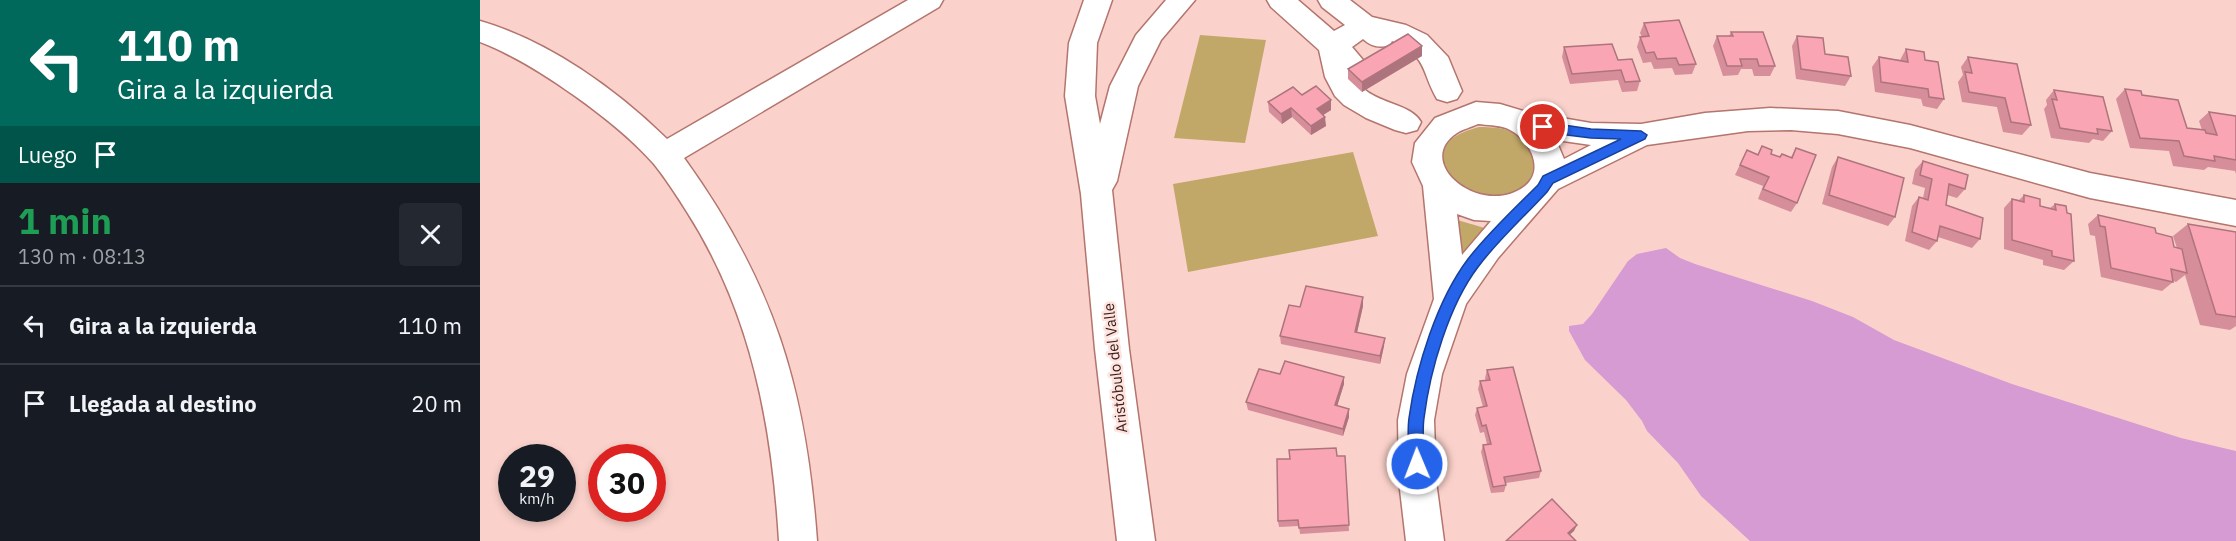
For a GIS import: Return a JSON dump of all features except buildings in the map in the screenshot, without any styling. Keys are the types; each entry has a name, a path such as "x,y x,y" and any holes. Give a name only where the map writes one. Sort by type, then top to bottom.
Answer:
{"street":[{"path":"664,155 929,0"},
{"name":"Aristóbulo del Valle","path":"1098,0 1083,43 1080,96 1097,194 1112,349 1136,541"},
{"name":"Aristóbulo del Valle","path":"1097,194 1124,86 1150,35 1181,0"},
{"path":"1281,0 1368,78 1406,122 1426,150"},
{"path":"1332,0 1476,113"},
{"path":"1333,45 1366,27 1389,29 1406,35 1429,51 1438,63 1447,91"},
{"path":"480,31 555,68 610,105 664,155 702,208 736,265 759,320 776,371 797,502 798,541"},
{"path":"1333,45 1334,66 1343,87 1356,101 1406,122"},
{"path":"1641,135 1541,188 1517,207 1496,210 1474,208 1454,200 1438,187 1430,176 1426,163 1426,150 1432,136 1443,125 1458,117 1476,113 1494,114 1523,123 1591,134 1641,135 1713,122 1764,119 1813,120 1844,123 1909,136 2110,190 2236,213"},
{"path":"1425,541 1417,486 1416,419 1428,363 1451,299 1472,264 1541,188 1551,164 1547,149 1538,135 1523,123"},
{"path":"1438,187 1451,299"}],"shaded area":[{"path":"1200,35 1266,40 1245,143 1174,138"},
{"path":"1479,127 1509,131 1522,139 1539,164 1531,189 1485,203 1447,182 1442,167 1442,151 1454,137"},
{"path":"1353,152 1378,236 1188,272 1173,184"},
{"path":"1454,219 1488,229 1458,265"},
{"path":"1666,248 1680,258 1695,264 1812,301 1853,317 1894,340 2012,384 2181,438 2236,451 2236,541 1750,541 1701,496 1678,463 1647,431 1626,400 1585,360 1569,331 1569,326 1583,324 1592,314 1628,261 1637,254"}],"route":[{"path":"1417,464 1416,419 1428,363 1451,299 1472,264 1490,242 1543,189 1548,180 1641,135 1591,134 1543,127"}]}
